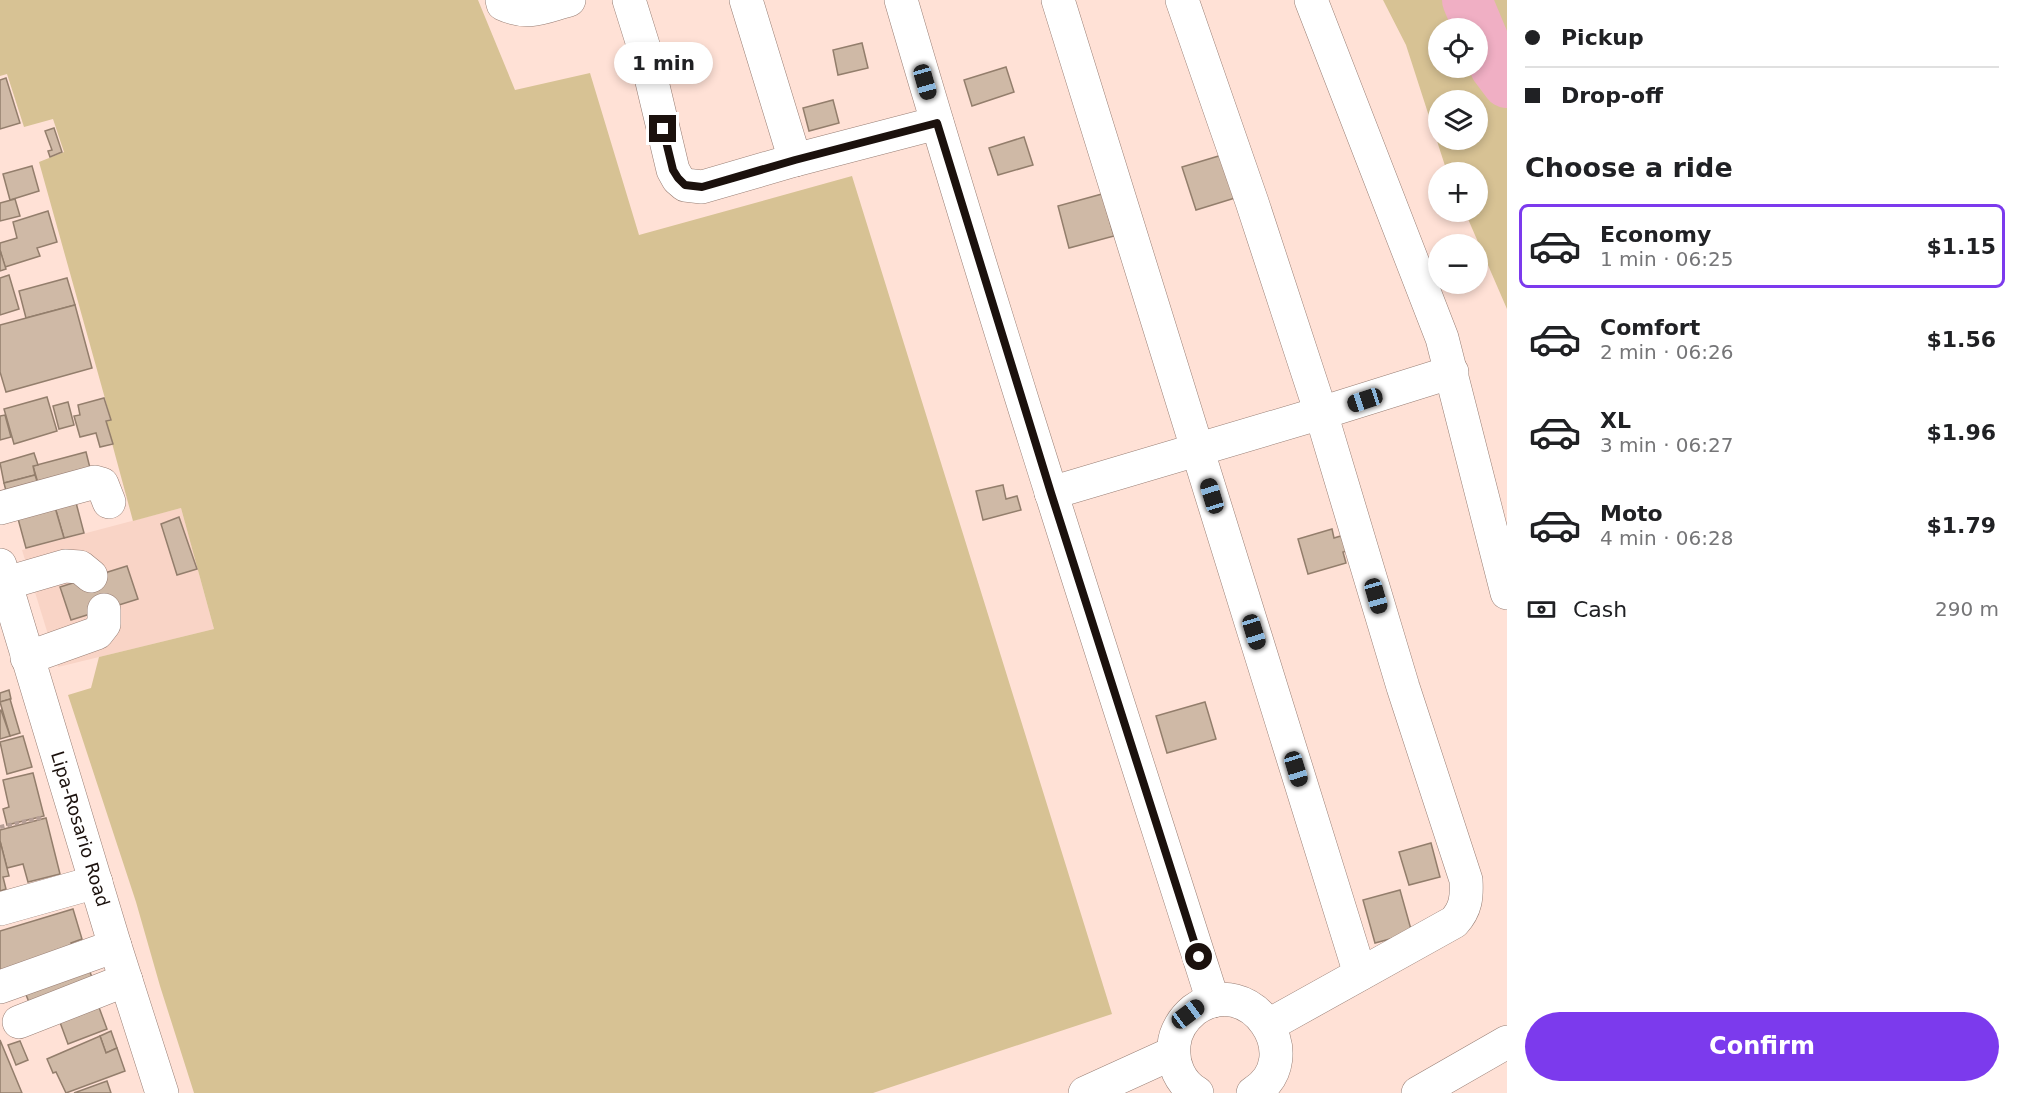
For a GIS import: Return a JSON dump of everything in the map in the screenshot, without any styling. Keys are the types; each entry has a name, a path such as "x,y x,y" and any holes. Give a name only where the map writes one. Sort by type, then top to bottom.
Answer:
{"street":[{"path":"502,0 503,4 516,10 530,11 569,0"},
{"path":"629,0 644,48 673,170 685,185 702,187 937,123"},
{"path":"746,0 795,160"},
{"path":"901,0 1051,493 1213,1001"},
{"path":"1058,0 1360,974"},
{"path":"1182,0 1252,202 1321,414 1403,687 1466,880 1466,900 1455,922 1269,1025"},
{"path":"1311,0 1442,338 1507,592"},
{"path":"1051,493 1321,414 1452,372"},
{"path":"0,508 95,482 102,484 109,502"},
{"path":"2,578 65,566 80,567 91,576"},
{"name":"Lipa-Rosario Road","path":"2,578 162,1093"},
{"path":"27,658 97,633 104,624 104,610"},
{"path":"0,909 96,882"},
{"path":"0,987 115,946"},
{"path":"19,1022 126,980"},
{"path":"1086,1093 1178,1080 1174,1039 1180,1025 1188,1014 1200,1006 1213,1001 1226,1000 1251,1007 1261,1015 1269,1025 1274,1039 1276,1053 1273,1068 1266,1081 1252,1093"},
{"path":"1419,1093 1507,1042"}],"path":[{"path":"0,827 74,810"}],"shaded area":[{"path":"0,0 478,0 515,90 590,73 639,235 852,176 1112,1014 873,1093 194,1093 136,902 68,695 91,688 99,657 214,629 181,508 133,521 106,421 111,420 39,162 64,152 53,119 24,127 7,74 0,76"},
{"path":"1383,0 1507,0 1507,309 1488,265 1488,234 1475,234 1469,222 1488,222 1488,162 1444,162 1440,150 1488,150 1488,90 1428,90 1428,113 1406,45"},
{"path":"181,508 214,629 58,667 22,550"}],"building":[{"path":"862,43 868,68 838,75 833,50"},
{"path":"1006,67 1014,92 972,106 964,80"},
{"path":"6,78 20,123 0,129 0,80"},
{"path":"833,100 839,123 809,131 803,108"},
{"path":"54,128 62,152 50,157 48,151 52,150 45,131"},
{"path":"1024,137 1033,165 998,175 989,148"},
{"path":"1222,155 1235,198 1196,210 1182,167"},
{"path":"32,166 39,191 10,200 3,174"},
{"path":"1102,194 1114,236 1069,248 1058,206"},
{"path":"15,199 20,216 0,221 0,203"},
{"path":"48,211 57,242 37,248 40,256 5,267 0,243 17,238 13,222"},
{"path":"0,250 6,269 0,271"},
{"path":"9,275 19,309 0,315 0,278"},
{"path":"67,278 75,305 26,318 19,291"},
{"path":"75,305 92,368 6,392 0,372 0,325"},
{"path":"47,397 57,431 14,444 4,409"},
{"path":"104,398 111,420 106,421 113,444 100,447 96,433 80,437 74,416 80,415 78,405"},
{"path":"68,402 74,425 59,429 53,406"},
{"path":"5,415 11,437 0,440 0,416"},
{"path":"86,452 92,476 40,490 33,466"},
{"path":"34,453 38,465 33,466 35,475 4,483 0,463"},
{"path":"35,475 40,490 8,499 4,483"},
{"path":"1003,485 1006,499 1017,496 1021,510 983,520 976,491"},
{"path":"74,495 84,533 64,538 53,500"},
{"path":"54,504 64,538 26,548 17,515"},
{"path":"179,517 197,569 177,575 161,524"},
{"path":"1332,529 1334,538 1344,535 1348,551 1343,552 1346,563 1308,574 1298,539"},
{"path":"127,566 138,599 71,620 60,587"},
{"path":"9,690 11,699 0,702 0,693"},
{"path":"10,699 20,733 10,736 0,702"},
{"path":"1205,702 1216,739 1167,753 1156,716"},
{"path":"0,711 10,736 0,739"},
{"path":"23,736 32,767 7,774 0,742"},
{"path":"33,773 44,816 7,825 3,809 9,807 3,780"},
{"path":"46,818 60,874 28,882 23,864 7,868 0,841 0,830"},
{"path":"0,841 9,876 3,877 6,889 0,891"},
{"path":"1431,843 1440,877 1409,885 1399,852"},
{"path":"1400,890 1412,933 1375,943 1363,900"},
{"path":"73,909 82,939 71,943 73,949 0,975 0,931"},
{"path":"88,967 95,985 31,1007 24,990"},
{"path":"97,1002 107,1029 68,1044 58,1017"},
{"path":"111,1031 117,1048 106,1053 100,1036"},
{"path":"100,1036 106,1053 117,1048 125,1071 66,1093 47,1059"},
{"path":"0,1040 22,1093 0,1093"},
{"path":"20,1041 28,1060 16,1065 8,1045"},
{"path":"107,1081 111,1093 74,1093"}],"waterway":[{"path":"1467,0 1495,67 1507,83"}],"route":[{"path":"663,129 673,170 678,178 685,185 702,187 937,123 1051,493 1199,957"}]}
